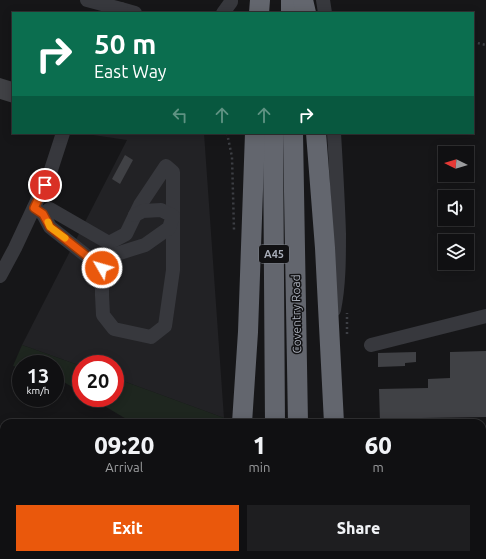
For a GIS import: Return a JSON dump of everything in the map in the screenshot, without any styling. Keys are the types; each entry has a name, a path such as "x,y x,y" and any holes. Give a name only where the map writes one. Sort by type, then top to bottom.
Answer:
{"highway":[{"path":"259,12 260,0"},
{"path":"267,0 268,12"},
{"path":"291,0 291,12"},
{"path":"303,0 306,12"},
{"path":"242,419 248,332 255,134"},
{"name":"Coventry Road","path":"273,134 275,419"},
{"name":"Coventry Road","path":"293,134 298,419"},
{"path":"316,134 326,248 334,419"},
{"path":"230,419 244,393"}],"street":[{"path":"87,0 131,12"},
{"path":"95,12 97,0"},
{"path":"224,12 231,0"},
{"path":"323,0 325,12"},
{"path":"0,276 38,211 63,134"},
{"path":"330,327 337,294 339,259 338,198 334,134"},
{"path":"166,166 173,172 173,270 165,326 151,337 114,329 103,314 102,268 50,227 38,211 50,209 109,243 126,234 140,205 166,166"},
{"path":"135,215 143,211 161,210 173,216"},
{"path":"90,258 110,256 145,245 169,228 173,216"},
{"path":"371,345 486,316"}],"path":[{"path":"474,42 486,45"}],"shaded area":[{"path":"93,134 204,134 224,418 124,381 124,355 72,355 72,363 64,360 64,355 50,355 22,345 127,140"},
{"path":"22,345 50,355 18,355"},
{"path":"64,360 72,363 72,387 64,382"},
{"path":"124,381 227,419 126,419 106,407 124,407"}],"building":[{"path":"0,78 12,82 12,103 0,99"},
{"path":"125,155 133,160 120,184 112,179"},
{"path":"486,351 486,417 380,419 379,389 428,388 428,379 450,378 450,352"},
{"path":"416,352 416,362 405,363 405,366 378,367 378,353"}],"slow traffic":[{"path":"48,222 50,227 65,238"}],"route":[{"path":"45,185 34,208 43,214 50,227 102,268"}]}
